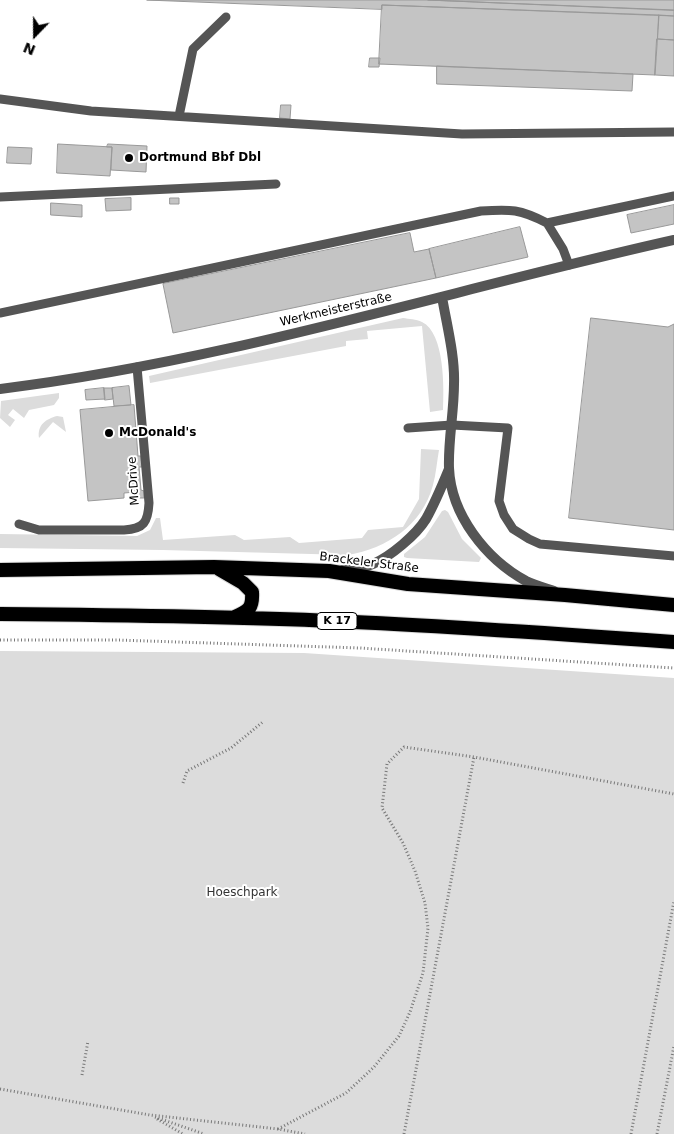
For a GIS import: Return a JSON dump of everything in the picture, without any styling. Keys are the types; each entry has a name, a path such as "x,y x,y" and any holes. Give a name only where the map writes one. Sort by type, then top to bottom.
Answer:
{"highway":[{"name":"Brackeler Straße","path":"0,570 214,567 329,572 408,584 674,605"},
{"path":"214,567 230,575 252,592 253,603 246,612 234,618"},
{"name":"K 17","path":"0,614 234,618 498,629 674,642"}],"street":[{"name":"Werkmeisterstraße","path":"0,389 68,381 204,353 674,240"},
{"path":"442,297 454,383 449,468 452,491 460,512 483,547 498,562 526,581 565,595"},
{"path":"329,572 357,569 373,564 406,541 425,521 438,496 449,468"}],"lane":[{"path":"179,116 193,49 226,17"},
{"path":"0,99 91,111 462,134 674,132"},
{"path":"0,197 276,184"},
{"path":"547,223 674,196"},
{"path":"0,313 482,211 511,209 532,215 547,223 563,249 569,266"},
{"name":"McDrive","path":"19,524 39,530 134,530 141,526 148,514 149,502 137,367"},
{"path":"408,428 452,425 508,428 499,501 504,515 513,529 529,539 540,544 674,556"}],"path":[{"path":"0,640 117,640 360,648 674,668"},
{"path":"183,784 187,771 231,748 264,721"},
{"path":"278,1129 346,1093 374,1067 399,1036 410,1012 423,973 428,928 425,903 415,871 403,843 382,808 388,764 404,747 474,757 674,794"},
{"path":"404,1134 474,757"},
{"path":"632,1134 674,901"},
{"path":"82,1075 88,1041"},
{"path":"658,1134 674,1046"},
{"path":"0,1089 150,1115 278,1129 305,1134"},
{"path":"150,1115 183,1134"},
{"path":"150,1115 204,1134"}],"green space":[{"path":"403,318 422,322 430,328 435,337 442,362 443,410 430,412 422,326 367,331 368,339 346,341 346,346 150,383 149,376"},
{"path":"59,393 59,398 54,405 29,410 24,418 13,409 8,415 15,420 10,427 0,418 1,401"},
{"path":"57,416 63,417 66,432 53,422 39,438 39,429 43,423"},
{"path":"421,449 439,450 433,485 421,512 401,533 389,541 362,552 348,555 0,548 0,534 137,536 150,530 156,518 160,518 163,540 235,535 244,540 290,537 299,543 362,538 368,530 403,527 419,499"},
{"path":"442,511 448,512 462,539 481,558 479,562 404,557 404,554 425,537"},
{"name":"Hoeschpark","path":"0,651 304,653 674,678 674,1134 0,1134"}],"building":[{"path":"147,0 428,0 674,10 674,16 382,5 382,9"},
{"path":"428,0 674,0 674,10"},
{"path":"382,5 659,15 655,75 379,64"},
{"path":"659,15 674,16 674,40 658,39"},
{"path":"657,39 674,40 674,76 655,75"},
{"path":"370,58 380,58 379,67 369,67"},
{"path":"437,66 633,74 632,91 437,84"},
{"path":"281,105 291,105 290,119 280,118"},
{"path":"58,144 112,147 110,176 57,173"},
{"name":"Dortmund Bbf Dbl","path":"108,144 147,146 146,172 111,170 112,147 107,147"},
{"path":"8,147 32,148 31,164 7,163"},
{"path":"131,198 131,210 106,211 105,199"},
{"path":"170,198 179,198 179,204 170,204"},
{"path":"51,203 82,205 82,217 51,215"},
{"path":"674,205 674,224 631,233 627,215"},
{"path":"520,227 528,257 436,278 429,249"},
{"path":"410,233 414,252 429,249 436,278 173,333 163,284"},
{"path":"591,318 668,327 674,324 674,530 569,518"},
{"path":"129,386 131,405 114,406 112,388"},
{"path":"104,388 112,388 113,399 105,400"},
{"path":"104,388 105,399 86,400 85,390"},
{"name":"McDonald's","path":"134,405 138,456 141,456 142,467 139,467 141,490 144,491 144,498 137,498 136,492 124,493 124,498 88,501 80,410"}],"place":[{"name":"Dortmund Bbf Dbl","path":"129,158"},
{"name":"McDonald's","path":"109,433"}]}
